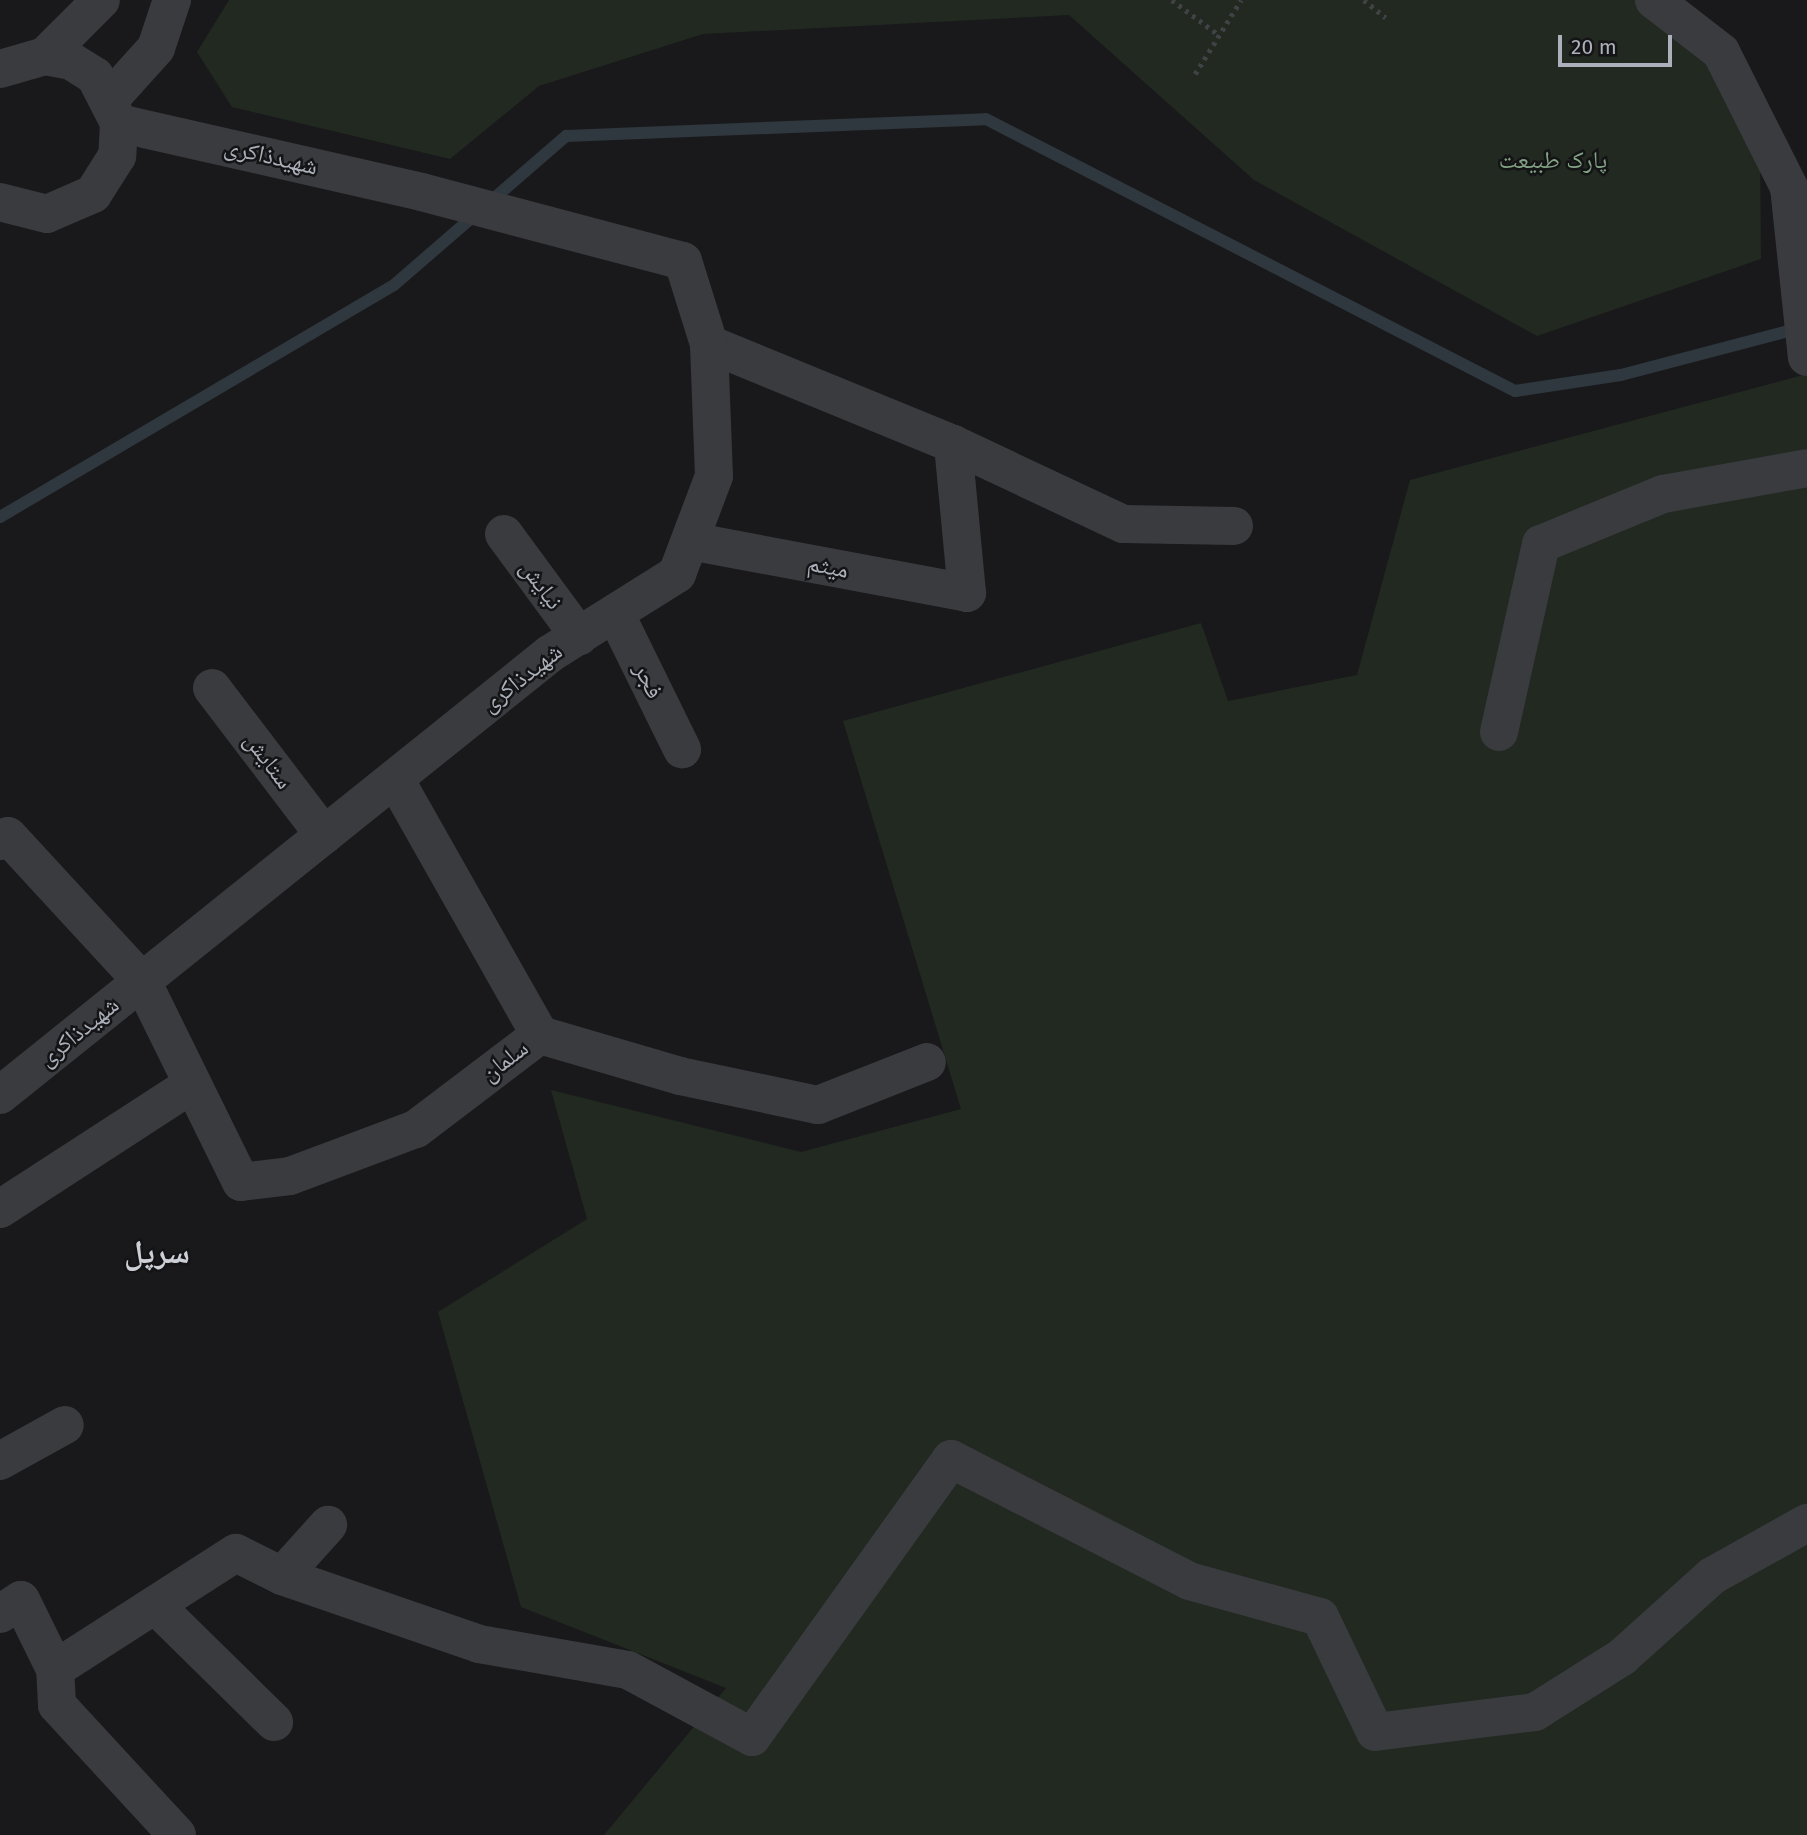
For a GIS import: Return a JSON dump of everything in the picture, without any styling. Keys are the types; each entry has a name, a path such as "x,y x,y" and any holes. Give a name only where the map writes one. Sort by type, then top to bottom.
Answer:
{"street":[{"path":"0,69 45,55 101,0"},
{"path":"115,110 156,48 172,0"},
{"path":"1654,0 1721,52 1789,187 1798,304 1807,356"},
{"path":"8,212 72,208 93,194 117,156 115,110 83,69 45,55"},
{"name":"شهیدذاکری","path":"0,1095 324,835 579,636 677,573 714,476 709,344 683,261 115,110"},
{"path":"709,344 953,444 1123,524 1234,527"},
{"name":"میثم","path":"690,541 967,593 953,444"},
{"path":"1499,732 1541,544 1663,494 1807,468"},
{"name":"نیایش","path":"504,534 579,636"},
{"name":"فجر","path":"615,613 682,750"},
{"name":"ستایش","path":"212,688 324,835"},
{"path":"395,779 540,1035"},
{"name":"سلمان","path":"0,841 8,836 142,981 241,1182 290,1176 416,1129 540,1035 680,1076 818,1105 927,1062"},
{"path":"2,1202 191,1085"},
{"path":"0,1461 65,1425"},
{"path":"55,1669 236,1553 282,1576 480,1644 628,1670 752,1737 951,1459 1189,1581 1320,1617 1375,1732 1535,1712 1622,1657 1712,1576 1807,1523"},
{"path":"282,1576 328,1525"},
{"path":"0,1615 21,1601 55,1669 57,1705 177,1835"},
{"path":"155,1605 274,1722"}],"path":[{"path":"1172,0 1219,35"},
{"path":"1195,74 1241,0"},
{"path":"1364,0 1386,18"}],"green space":[{"name":"پارک طبیعت","path":"229,0 1642,0 1718,75 1760,145 1761,259 1537,336 1254,180 1069,15 703,34 539,86 450,159 232,107 197,52"},
{"path":"1807,374 1807,1835 604,1835 726,1688 521,1607 438,1312 587,1219 551,1090 801,1152 961,1109 843,721 1201,623 1228,701 1357,675 1410,480"}],"waterway":[{"path":"0,517 394,285 566,136 986,119 1515,391 1621,375 1800,328"}],"district":[{"name":"سرپل","path":"157,1252"}]}
